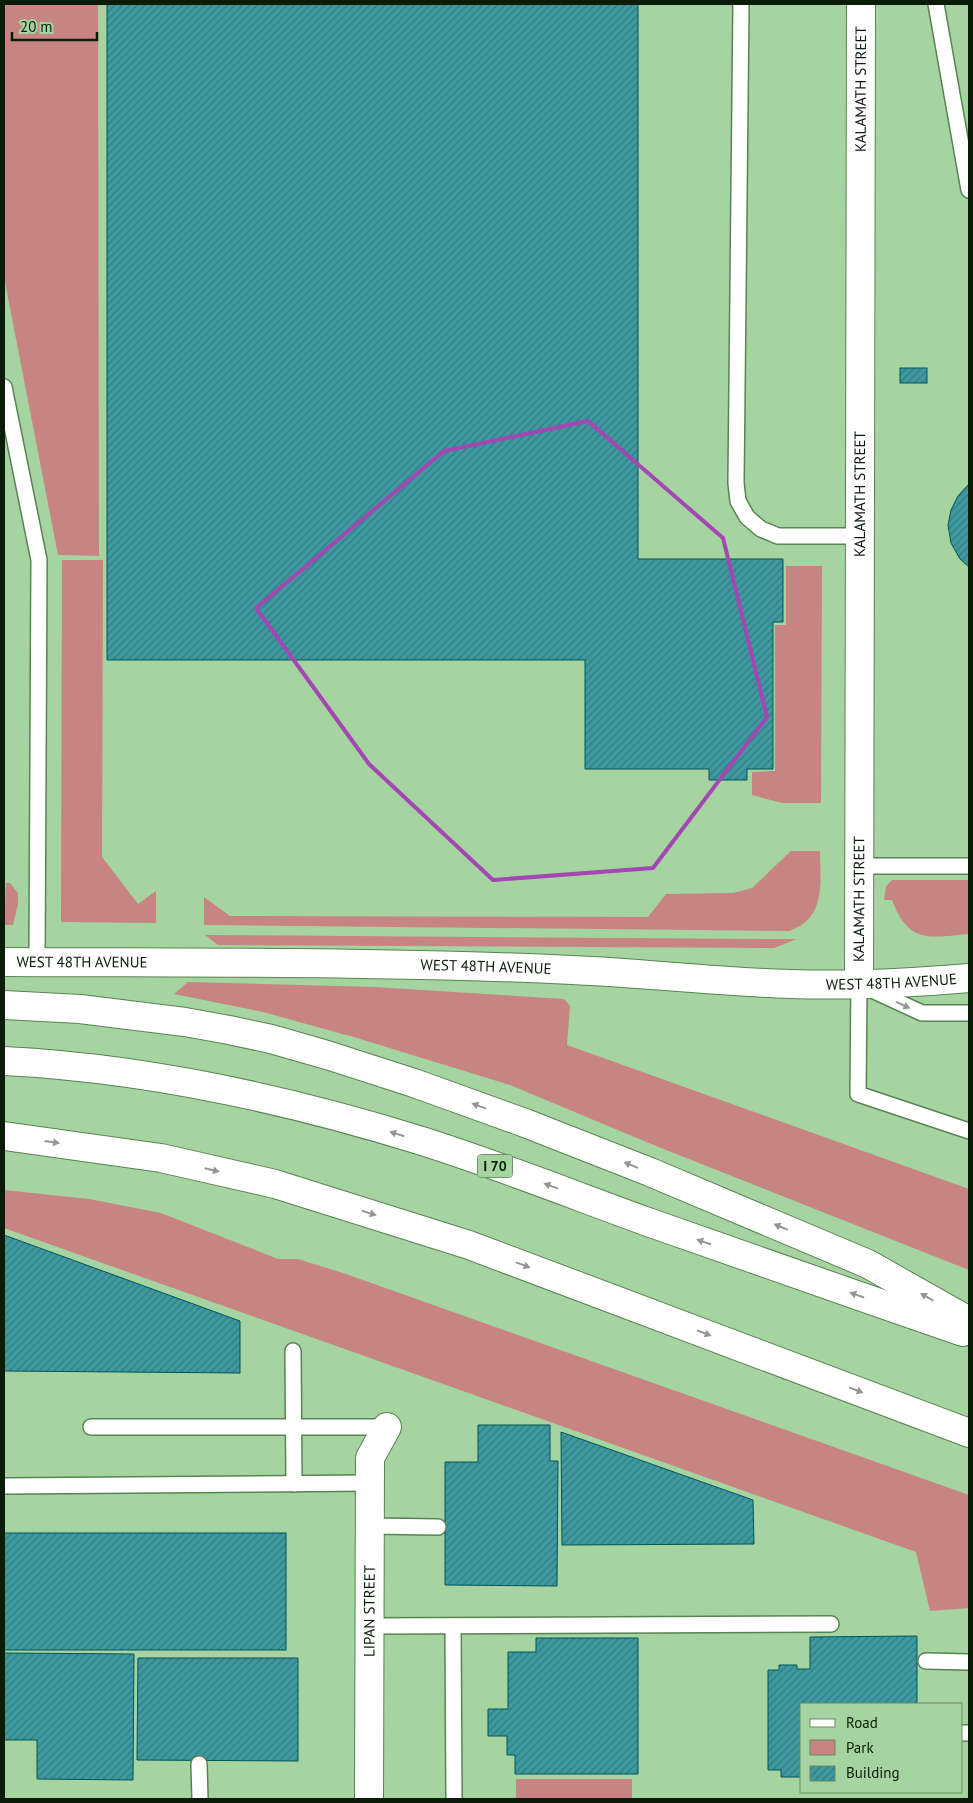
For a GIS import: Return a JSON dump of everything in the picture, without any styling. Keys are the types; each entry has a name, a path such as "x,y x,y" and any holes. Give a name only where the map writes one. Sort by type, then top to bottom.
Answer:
{"main road":[{"name":"KALAMATH STREET","path":"859,984 861,4"},
{"name":"WEST 48TH AVENUE","path":"4,962 265,963 470,967 572,970 789,984 920,982 969,978"},
{"path":"4,1005 88,1010 185,1022 230,1030 271,1039 327,1055 405,1080 525,1123 650,1172 868,1264 969,1321"},
{"name":"I 70","path":"4,1061 103,1069 169,1078 244,1094 356,1122 489,1164 969,1335"},
{"path":"4,1136 160,1158 275,1184 469,1245 969,1433"},
{"name":"LIPAN STREET","path":"369,1799 370,1458 387,1427"}],"lane":[{"path":"741,4 736,483 738,501 747,517 761,529 778,536 860,536"},
{"path":"936,4 969,190"},
{"path":"4,390 11,455 40,560 37,962"},
{"path":"859,866 969,866"},
{"path":"969,1013 922,1013 859,984 858,1094 969,1131"},
{"path":"292,1351 294,1484"},
{"path":"90,1427 387,1427"},
{"path":"4,1486 370,1483"},
{"path":"370,1526 438,1527"},
{"path":"370,1626 831,1624"},
{"path":"453,1626 454,1799"},
{"path":"926,1661 969,1662"},
{"path":"199,1764 200,1799"}],"highlighted area":[{"path":"588,421 723,538 767,717 653,868 493,880 369,764 256,608 444,451"}],"green space":[{"path":"4,4 98,4 99,556 58,555 4,277"},
{"path":"62,560 103,560 102,857 138,904 156,891 156,923 61,922"},
{"path":"786,566 822,566 821,803 782,803 752,795 752,772 775,771 775,625 786,625"},
{"path":"791,851 820,851 820,890 811,916 790,931 204,925 204,897 230,916 648,917 666,894 733,893 752,888"},
{"path":"892,880 969,880 969,934 932,936 922,935 914,931 906,925 892,900 884,900 886,886"},
{"path":"6,883 10,883 18,893 18,904 13,925 4,925"},
{"path":"205,935 797,939 774,948 218,945"},
{"path":"188,982 374,987 564,999 570,1006 567,1045 969,1189 969,1270 656,1146 510,1085 357,1038 263,1012 174,994"},
{"path":"4,1190 89,1199 161,1213 278,1259 298,1259 346,1274 969,1495 969,1608 930,1611 916,1552 4,1228"},
{"path":"516,1779 632,1779 632,1798 516,1798"}],"building":[{"path":"107,4 638,4 638,559 783,559 783,622 773,622 773,769 747,769 747,780 709,780 709,769 585,769 585,660 107,660"},
{"path":"900,368 927,368 927,383 900,383"},
{"path":"968,485 969,567 960,559 951,543 948,525 951,510 958,496"},
{"path":"4,1235 240,1321 240,1373 4,1371"},
{"path":"478,1425 550,1425 550,1461 558,1461 557,1586 445,1585 445,1462 478,1462"},
{"path":"561,1432 753,1500 754,1544 562,1545"},
{"path":"4,1533 286,1533 286,1650 4,1650"},
{"path":"917,1636 917,1703 800,1703 800,1777 781,1777 781,1770 768,1770 768,1670 779,1670 779,1665 797,1665 797,1669 810,1669 810,1637"},
{"path":"536,1638 638,1638 638,1774 515,1774 515,1755 507,1755 507,1736 488,1736 488,1709 508,1709 508,1652 536,1652"},
{"path":"4,1653 134,1654 133,1780 37,1779 37,1740 4,1740"},
{"path":"138,1658 298,1658 298,1761 137,1760"}]}
